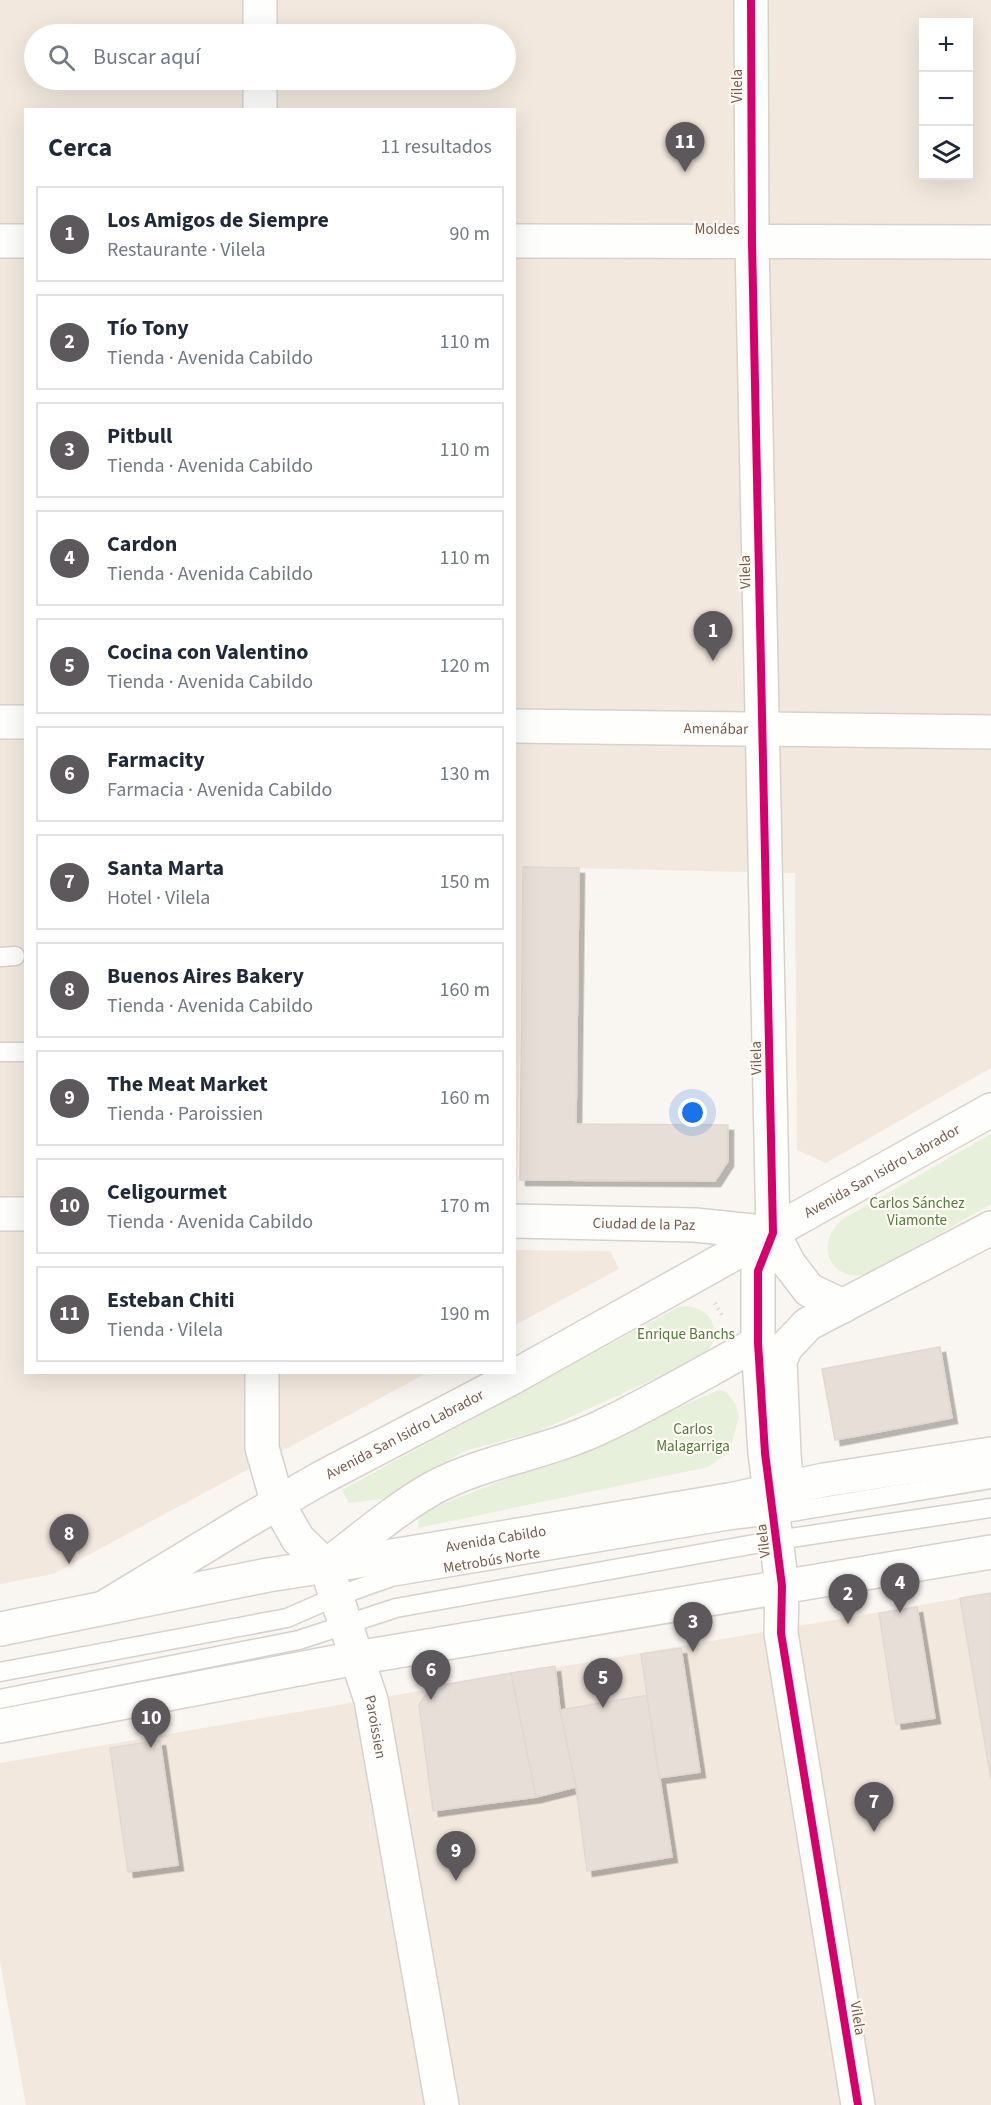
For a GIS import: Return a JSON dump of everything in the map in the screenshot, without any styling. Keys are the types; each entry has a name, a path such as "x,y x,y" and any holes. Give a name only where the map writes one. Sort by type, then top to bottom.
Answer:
{"street":[{"path":"260,0 260,24"},
{"name":"Vilela","path":"750,0 752,243 773,1233 758,1271 758,1343 765,1453 777,1509 782,1586 781,1633 858,2105"},
{"path":"260,90 260,108"},
{"path":"0,241 24,241"},
{"name":"Moldes","path":"516,242 991,242"},
{"path":"0,722 24,722"},
{"name":"Amenábar","path":"516,726 991,732"},
{"name":"Avenida San Isidro Labrador","path":"105,1607 244,1521 508,1380 991,1110"},
{"path":"0,1214 24,1214"},
{"name":"Ciudad de la Paz","path":"516,1221 695,1225 773,1233"},
{"path":"773,1233 789,1264 809,1290 843,1306 991,1228"},
{"name":"Vilela","path":"777,1509 784,1455 780,1361 786,1347 808,1324 843,1306"},
{"path":"336,1596 376,1527 434,1488 472,1472 555,1446 600,1428 758,1343"},
{"name":"Paroissien","path":"262,1374 262,1448 278,1504 336,1596 371,1700 442,2105"},
{"name":"Avenida Cabildo","path":"0,1629 268,1575 336,1596 777,1509 991,1454"},
{"path":"0,1726 356,1658 991,1552"}],"lane":[{"path":"0,1052 24,1052"},
{"name":"Metrobús Norte","path":"0,1672 287,1618 336,1596 396,1608 777,1509 991,1479"},
{"name":"Metrobús Norte","path":"777,1509 991,1508"},
{"name":"Metrobús Norte","path":"0,1699 299,1640 336,1596"}],"shaded area":[{"path":"0,0 991,0 991,1068 826,1163 797,1150 795,873 523,867 516,1250 516,108 24,108 24,1374 425,1374 53,1574 0,1584"},
{"path":"516,1250 610,1251 619,1269 516,1324"},
{"path":"991,1593 991,2105 26,2105 0,1962 0,1763"}],"green space":[{"name":"Carlos Sánchez Viamonte","path":"991,1134 991,1204 867,1275 843,1272 835,1266 828,1249 829,1239 843,1219"},
{"name":"Enrique Banchs","path":"688,1306 705,1313 714,1326 713,1341 703,1357 539,1431 464,1451 390,1498 349,1503 342,1490 679,1307"},
{"name":"Carlos Malagarriga","path":"719,1390 726,1392 735,1403 739,1417 729,1452 708,1467 418,1528 419,1518 432,1508 582,1450"}],"building":[{"path":"523,867 579,868 576,1124 728,1125 728,1161 715,1181 520,1180"},
{"path":"940,1347 952,1418 835,1440 822,1369"},
{"path":"991,1593 991,1779 960,1598"},
{"path":"917,1607 935,1718 896,1724 879,1613"},
{"path":"681,1648 700,1772 659,1778 641,1654"},
{"path":"555,1666 560,1710 576,1787 536,1797 511,1673"},
{"path":"511,1673 536,1797 433,1811 419,1705 431,1687"},
{"path":"647,1695 672,1857 587,1871 576,1787 560,1710"},
{"path":"160,1740 178,1865 128,1872 110,1748"}],"cycle path":[{"path":"751,0 752,243 773,1233 758,1271 758,1343 765,1453 782,1586 781,1633 858,2105"}],"place":[{"name":"Esteban Chiti","path":"685,172"},
{"name":"Los Amigos de Siempre","path":"713,661"},
{"name":"Buenos Aires Bakery","path":"69,1564"},
{"name":"Cardon","path":"900,1613"},
{"name":"Tío Tony","path":"848,1624"},
{"name":"Pitbull","path":"693,1652"},
{"name":"Farmacity","path":"431,1700"},
{"name":"Cocina con Valentino","path":"603,1708"},
{"name":"Celigourmet","path":"151,1748"},
{"name":"Santa Marta","path":"874,1832"},
{"name":"The Meat Market","path":"456,1881"}]}
